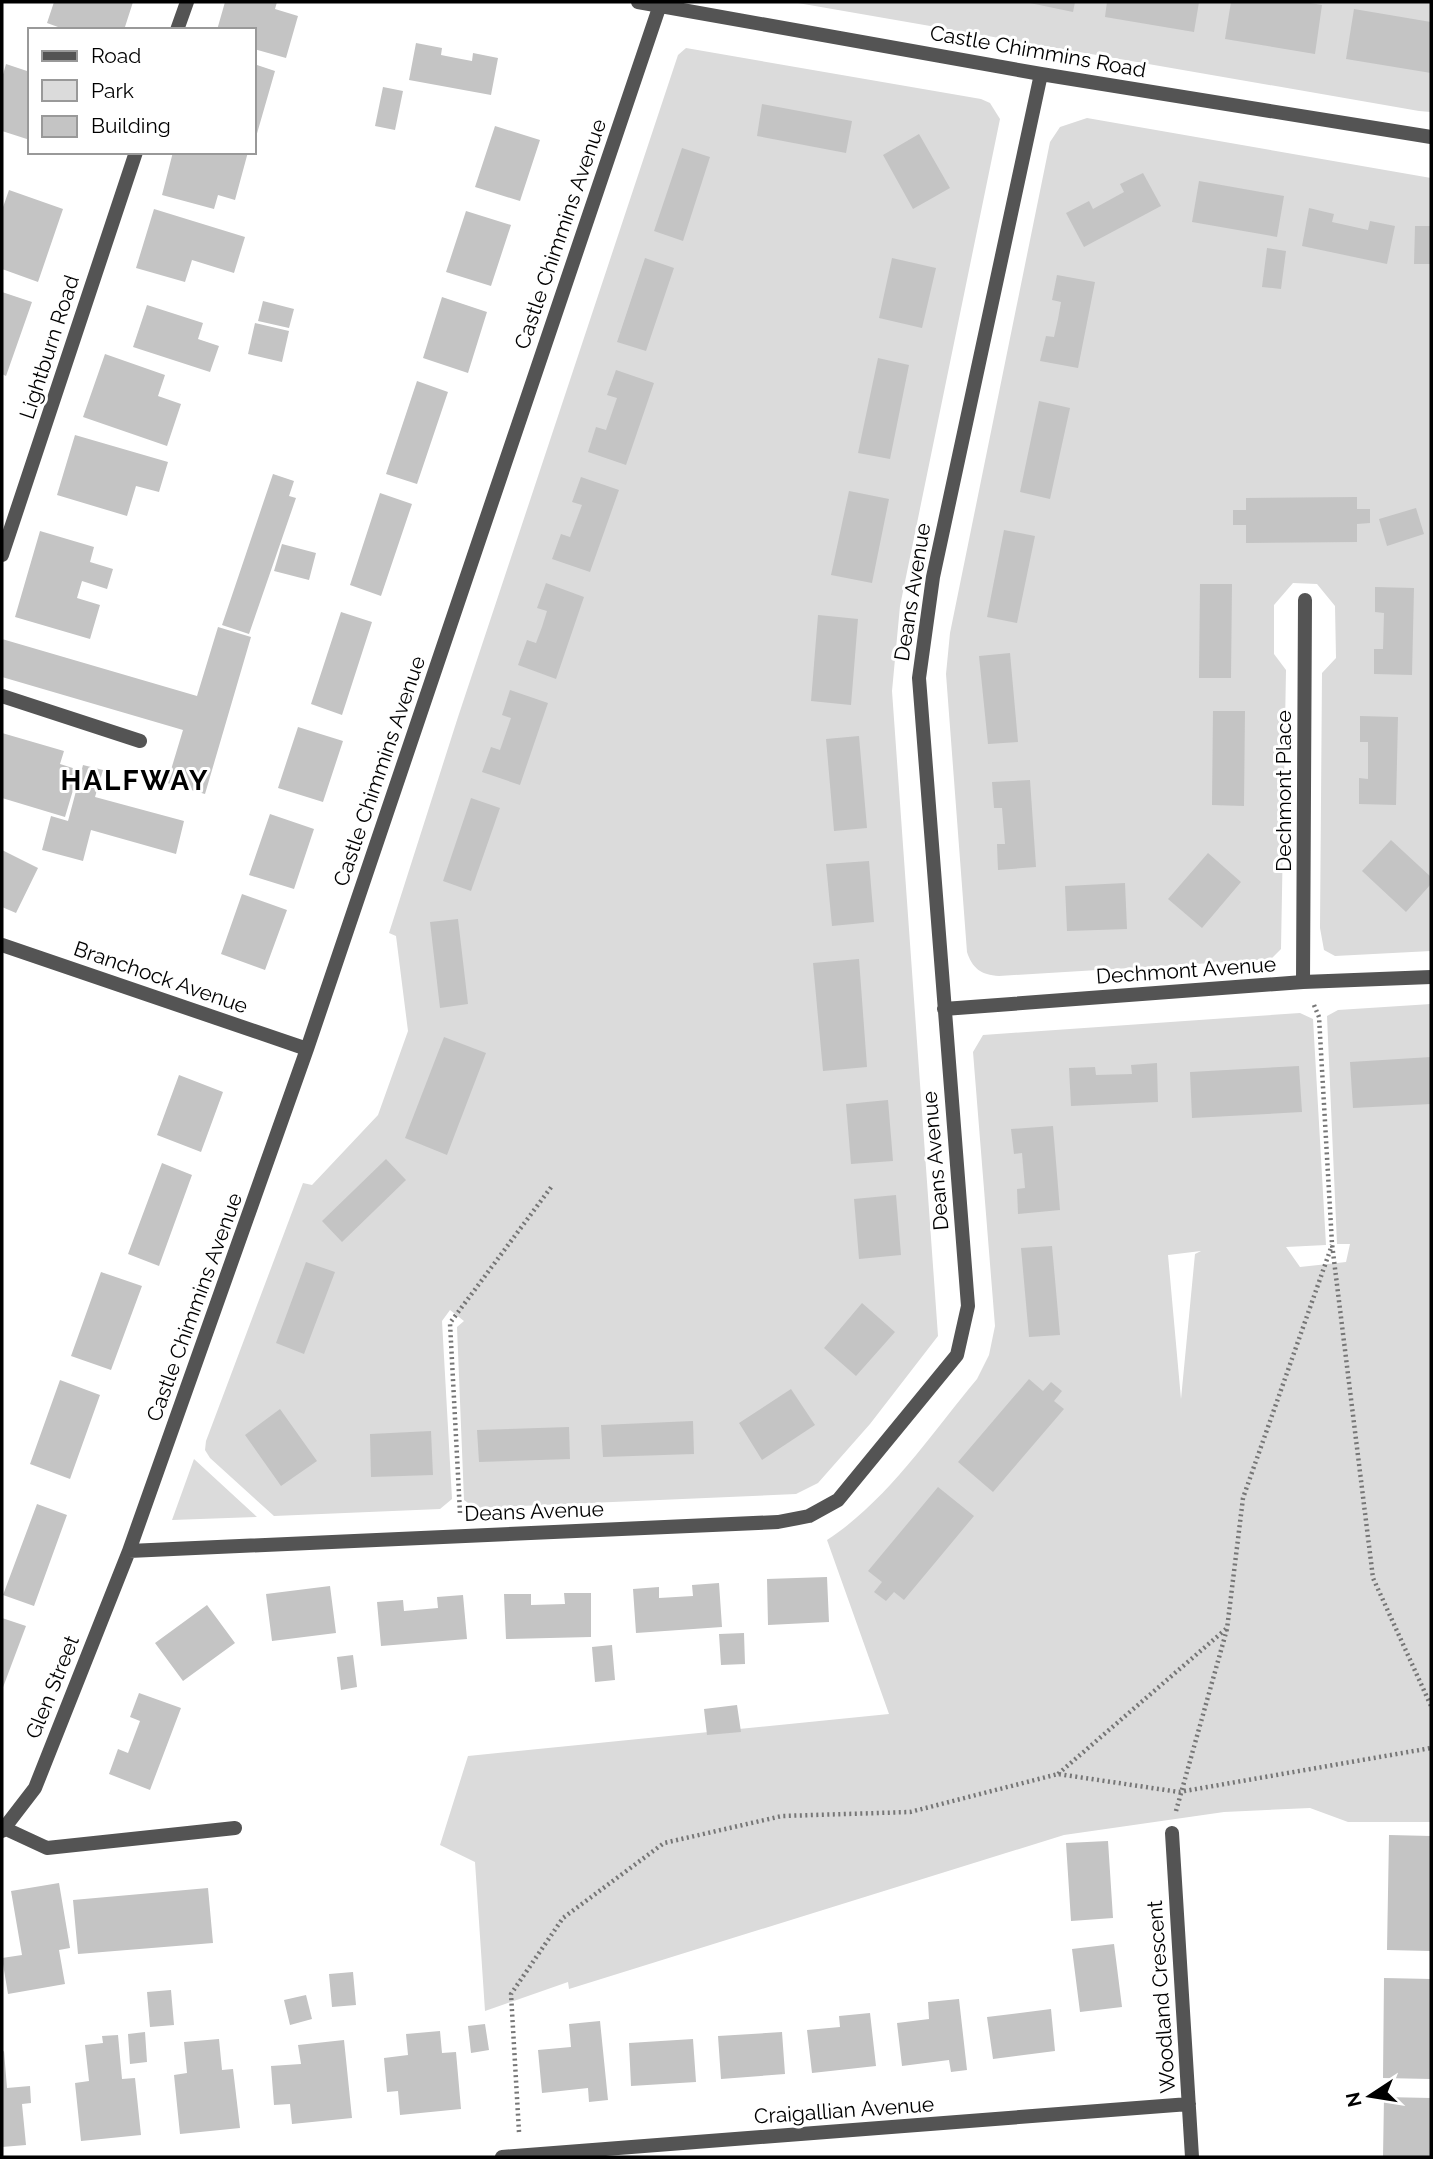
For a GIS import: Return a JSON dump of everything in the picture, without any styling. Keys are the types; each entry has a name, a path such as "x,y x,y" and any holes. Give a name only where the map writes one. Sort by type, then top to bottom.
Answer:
{"street":[{"path":"178,28 187,2"},
{"name":"Castle Chimmins Road","path":"638,2 660,3 1041,74 1431,137"},
{"name":"Castle Chimmins Avenue","path":"129,1551 307,1049 660,3"},
{"name":"Deans Avenue","path":"129,1551 778,1522 810,1516 838,1500 957,1355 968,1306 919,678 933,577 1041,74"},
{"name":"Lightburn Road","path":"2,555 135,154"},
{"name":"Dechmont Place","path":"1303,982 1305,600"},
{"path":"2,696 140,741"},
{"name":"Branchock Avenue","path":"2,945 307,1049"},
{"name":"Dechmont Avenue","path":"944,1009 1303,982 1431,977"},
{"name":"Glen Street","path":"4,1830 35,1788 129,1551"},
{"path":"4,1830 47,1848 235,1828"},
{"name":"Woodland Crescent","path":"1172,1833 1192,2157"},
{"name":"Craigallian Avenue","path":"502,2157 1189,2104"}],"path":[{"path":"1303,982 1320,1017 1332,1244 1373,1578 1431,1706"},
{"path":"461,1535 450,1323 552,1186"},
{"path":"1172,1833 1179,1792 1227,1629 1243,1498 1332,1244"},
{"path":"1058,1774 1227,1629"},
{"path":"520,2156 511,1994 563,1918 664,1843 782,1816 910,1812 1058,1774 1179,1792 1431,1748"}],"green space":[{"path":"792,2 1431,2 1431,112 1419,111"},
{"path":"686,48 981,99 990,103 1000,119 900,606 892,691 938,1336 870,1424 818,1483 796,1494 475,1508 464,1500 457,1327 464,1321 450,1310 442,1321 452,1499 440,1509 274,1516 210,1458 205,1450 206,1441 303,1183 312,1185 378,1115 408,1031 396,936 389,933 678,55"},
{"path":"1087,118 1431,178 1431,951 1335,956 1324,950 1320,928 1322,673 1336,658 1335,606 1317,584 1293,583 1274,605 1274,654 1286,670 1281,949 1272,958 1261,960 999,976 982,972 969,958 946,674 950,633 1050,142 1060,127"},
{"path":"1431,1004 1431,1822 1348,1822 1310,1808 1224,1812 1064,1835 569,1989 568,1982 485,2011 475,1862 440,1845 468,1756 889,1714 827,1540 849,1524 889,1486 977,1379 989,1355 995,1326 973,1052 983,1035 1300,1013 1313,1019 1326,1245 1286,1247 1300,1267 1346,1262 1350,1244 1337,1244 1327,1016 1338,1010","holes":["1201,1251 1195,1254 1181,1399 1168,1255"]},
{"path":"194,1459 257,1517 172,1520"}],"building":[{"path":"54,2 133,2 125,28 58,28 47,23"},
{"path":"225,2 277,2 275,9 298,16 286,58 256,50 256,28 218,28"},
{"path":"1025,2 1075,2 1073,12"},
{"path":"1107,2 1199,2 1194,32 1105,17"},
{"path":"1231,2 1304,2 1322,5 1315,54 1225,39"},
{"path":"1354,9 1431,22 1431,73 1346,59"},
{"path":"416,43 442,48 441,55 472,61 473,53 498,58 491,95 409,80"},
{"path":"6,64 28,71 28,139 2,131 2,78"},
{"path":"256,65 275,71 256,137"},
{"path":"383,87 403,91 395,130 375,126"},
{"path":"762,104 852,121 846,153 757,136"},
{"path":"495,126 540,140 520,201 475,187"},
{"path":"919,134 950,188 913,209 883,155"},
{"path":"682,148 710,157 683,241 654,231"},
{"path":"172,154 247,154 235,200 218,195 214,209 162,195"},
{"path":"1143,173 1161,206 1084,247 1066,213 1089,201 1093,209 1124,192 1120,184"},
{"path":"1199,181 1284,196 1277,237 1192,222"},
{"path":"9,190 63,209 38,282 2,269 2,210"},
{"path":"1309,208 1334,214 1332,222 1368,230 1370,221 1395,226 1387,264 1302,246"},
{"path":"154,209 245,237 234,273 192,260 185,282 136,268"},
{"path":"466,211 511,225 491,286 446,272"},
{"path":"1415,226 1431,226 1431,264 1414,264"},
{"path":"1267,248 1286,251 1281,289 1262,287"},
{"path":"645,258 674,268 646,351 617,342"},
{"path":"892,258 936,268 922,328 879,318"},
{"path":"1057,275 1095,282 1078,368 1040,361 1046,336 1054,337 1058,319 1061,302 1052,300"},
{"path":"2,292 32,302 6,376 2,374"},
{"path":"442,297 487,312 468,373 423,358"},
{"path":"263,301 294,309 289,328 258,321"},
{"path":"147,305 203,323 198,339 219,346 210,372 133,347"},
{"path":"255,323 289,331 282,362 248,354"},
{"path":"105,354 165,375 158,396 181,404 167,446 83,417"},
{"path":"878,358 909,365 890,459 858,453"},
{"path":"616,370 654,383 626,465 588,452 596,427 606,430 617,398 607,395"},
{"path":"417,381 448,392 417,484 386,474"},
{"path":"1039,401 1070,408 1050,499 1020,492"},
{"path":"75,435 168,462 159,492 136,486 127,516 57,495"},
{"path":"273,474 294,481 289,496 296,498 249,634 222,625"},
{"path":"581,477 619,490 590,572 552,559 561,534 570,537 582,505 572,502"},
{"path":"849,491 889,499 872,583 831,575"},
{"path":"380,493 412,504 381,596 350,585"},
{"path":"1357,497 1357,509 1370,509 1370,523 1357,524 1357,542 1246,543 1246,525 1233,525 1233,510 1246,510 1246,498"},
{"path":"1416,508 1424,534 1387,546 1379,519"},
{"path":"1004,530 1035,536 1017,623 987,617"},
{"path":"40,531 94,547 90,562 113,569 107,589 82,581 77,598 100,605 90,639 15,617"},
{"path":"282,544 316,553 309,580 274,571"},
{"path":"546,583 584,597 556,679 518,665 527,640 536,643 542,627 547,611 537,608"},
{"path":"1200,584 1232,584 1231,678 1199,678"},
{"path":"1375,587 1414,588 1412,675 1374,674 1374,649 1383,649 1384,613 1375,612"},
{"path":"341,612 372,622 342,715 311,704"},
{"path":"818,615 858,619 851,705 811,701"},
{"path":"218,627 251,637 205,794 167,783 183,730 2,677 2,639 197,696"},
{"path":"1010,653 1018,742 988,744 979,656"},
{"path":"510,690 548,703 520,785 482,772 491,747 500,750 511,718 502,715"},
{"path":"1213,711 1245,711 1244,806 1212,805"},
{"path":"1360,716 1398,717 1396,805 1359,804 1359,778 1368,779 1368,742 1360,742"},
{"path":"298,727 343,741 323,802 278,788"},
{"path":"2,733 64,751 60,764 79,770 65,817 2,798"},
{"path":"859,736 867,828 834,831 826,739"},
{"path":"83,765 103,770 95,797 184,821 176,854 91,830 83,861 42,850 51,816 68,821"},
{"path":"1030,780 1036,867 998,870 997,844 1005,844 1002,808 994,808 992,782"},
{"path":"471,798 500,808 471,891 443,881"},
{"path":"270,814 314,829 294,889 249,875"},
{"path":"1391,840 1431,877 1431,884 1406,912 1362,871"},
{"path":"2,850 38,868 16,913 2,907"},
{"path":"1208,853 1241,882 1202,928 1168,899"},
{"path":"869,861 874,922 832,926 826,864"},
{"path":"1125,883 1127,929 1067,931 1065,886"},
{"path":"242,894 287,910 265,970 221,954"},
{"path":"458,919 468,1004 440,1008 430,922"},
{"path":"859,959 867,1067 823,1071 813,963"},
{"path":"444,1037 486,1053 447,1155 405,1138"},
{"path":"1431,1057 1431,1104 1353,1108 1350,1062"},
{"path":"1157,1063 1158,1102 1071,1106 1069,1068 1095,1067 1096,1075 1132,1074 1131,1065"},
{"path":"1299,1066 1302,1112 1192,1118 1190,1072"},
{"path":"179,1075 223,1092 201,1152 157,1135"},
{"path":"888,1100 893,1161 851,1164 846,1104"},
{"path":"1053,1126 1060,1210 1018,1214 1017,1189 1025,1188 1022,1153 1014,1154 1011,1129"},
{"path":"386,1159 406,1180 342,1242 322,1221"},
{"path":"162,1163 192,1175 159,1266 128,1254"},
{"path":"896,1195 901,1255 859,1259 854,1199"},
{"path":"1052,1246 1060,1335 1029,1337 1021,1248"},
{"path":"306,1262 335,1272 304,1354 276,1343"},
{"path":"101,1272 142,1286 111,1370 71,1356"},
{"path":"862,1303 895,1332 856,1376 824,1348"},
{"path":"1029,1379 1043,1391 1051,1382 1062,1391 1054,1401 1064,1409 993,1492 958,1462"},
{"path":"60,1380 100,1395 70,1479 30,1464"},
{"path":"791,1389 815,1425 762,1460 739,1423"},
{"path":"280,1409 317,1461 281,1486 245,1435"},
{"path":"693,1421 694,1454 603,1457 601,1425"},
{"path":"569,1427 570,1459 479,1462 477,1430"},
{"path":"431,1431 433,1475 371,1477 370,1434"},
{"path":"938,1487 974,1516 904,1600 894,1592 886,1601 874,1592 882,1582 868,1571"},
{"path":"37,1504 67,1515 34,1606 3,1595"},
{"path":"827,1577 829,1622 768,1625 767,1579"},
{"path":"719,1583 722,1627 636,1633 633,1589 659,1587 659,1598 693,1596 692,1585"},
{"path":"330,1586 336,1633 272,1641 266,1594"},
{"path":"564,1593 591,1593 591,1637 506,1639 504,1594 531,1594 531,1605 565,1604"},
{"path":"463,1595 467,1639 381,1646 377,1602 403,1600 404,1611 438,1608 437,1597"},
{"path":"207,1605 235,1643 183,1681 155,1643"},
{"path":"2,1618 26,1626 2,1690"},
{"path":"744,1633 745,1664 721,1665 719,1634"},
{"path":"612,1645 615,1680 595,1682 592,1647"},
{"path":"353,1655 357,1687 341,1690 337,1657"},
{"path":"139,1693 181,1708 150,1790 109,1774 118,1749 128,1753 140,1721 130,1717"},
{"path":"737,1705 741,1732 707,1735 704,1709"},
{"path":"1389,1835 1431,1836 1431,1951 1387,1950"},
{"path":"1108,1841 1113,1918 1071,1921 1066,1843"},
{"path":"59,1883 70,1948 59,1950 65,1984 8,1994 2,1958 22,1955 11,1891"},
{"path":"208,1888 213,1943 78,1954 73,1900"},
{"path":"1114,1944 1122,2007 1080,2012 1072,1949"},
{"path":"353,1972 356,2005 332,2007 329,1974"},
{"path":"1384,1978 1431,1979 1431,2079 1383,2078"},
{"path":"171,1990 174,2025 150,2027 147,1992"},
{"path":"306,1995 312,2019 290,2025 284,2000"},
{"path":"959,1999 967,2070 951,2072 949,2060 902,2066 897,2023 929,2019 928,2002"},
{"path":"1051,2009 1055,2051 993,2059 987,2017"},
{"path":"870,2013 876,2066 812,2073 807,2030 840,2027 839,2016"},
{"path":"600,2021 608,2100 589,2102 588,2088 542,2093 538,2050 571,2047 569,2024"},
{"path":"485,2024 489,2050 471,2053 468,2026"},
{"path":"440,2031 442,2053 456,2052 461,2109 400,2115 398,2091 387,2092 384,2058 408,2055 406,2034"},
{"path":"145,2032 147,2062 130,2064 128,2034"},
{"path":"782,2032 785,2074 721,2079 718,2036"},
{"path":"118,2035 122,2079 135,2078 141,2135 81,2141 75,2083 89,2081 85,2045 103,2043 102,2036"},
{"path":"219,2039 222,2070 233,2069 240,2128 180,2134 174,2075 187,2073 184,2042"},
{"path":"693,2039 696,2082 631,2086 629,2043"},
{"path":"344,2040 352,2118 292,2124 290,2104 274,2105 271,2066 301,2064 298,2045"},
{"path":"4,2051 7,2088 30,2086 31,2103 22,2104 26,2145 2,2147"},
{"path":"1384,2097 1431,2098 1431,2157 1383,2157"}],"district":[{"name":"HALFWAY","path":"135,780"}]}
